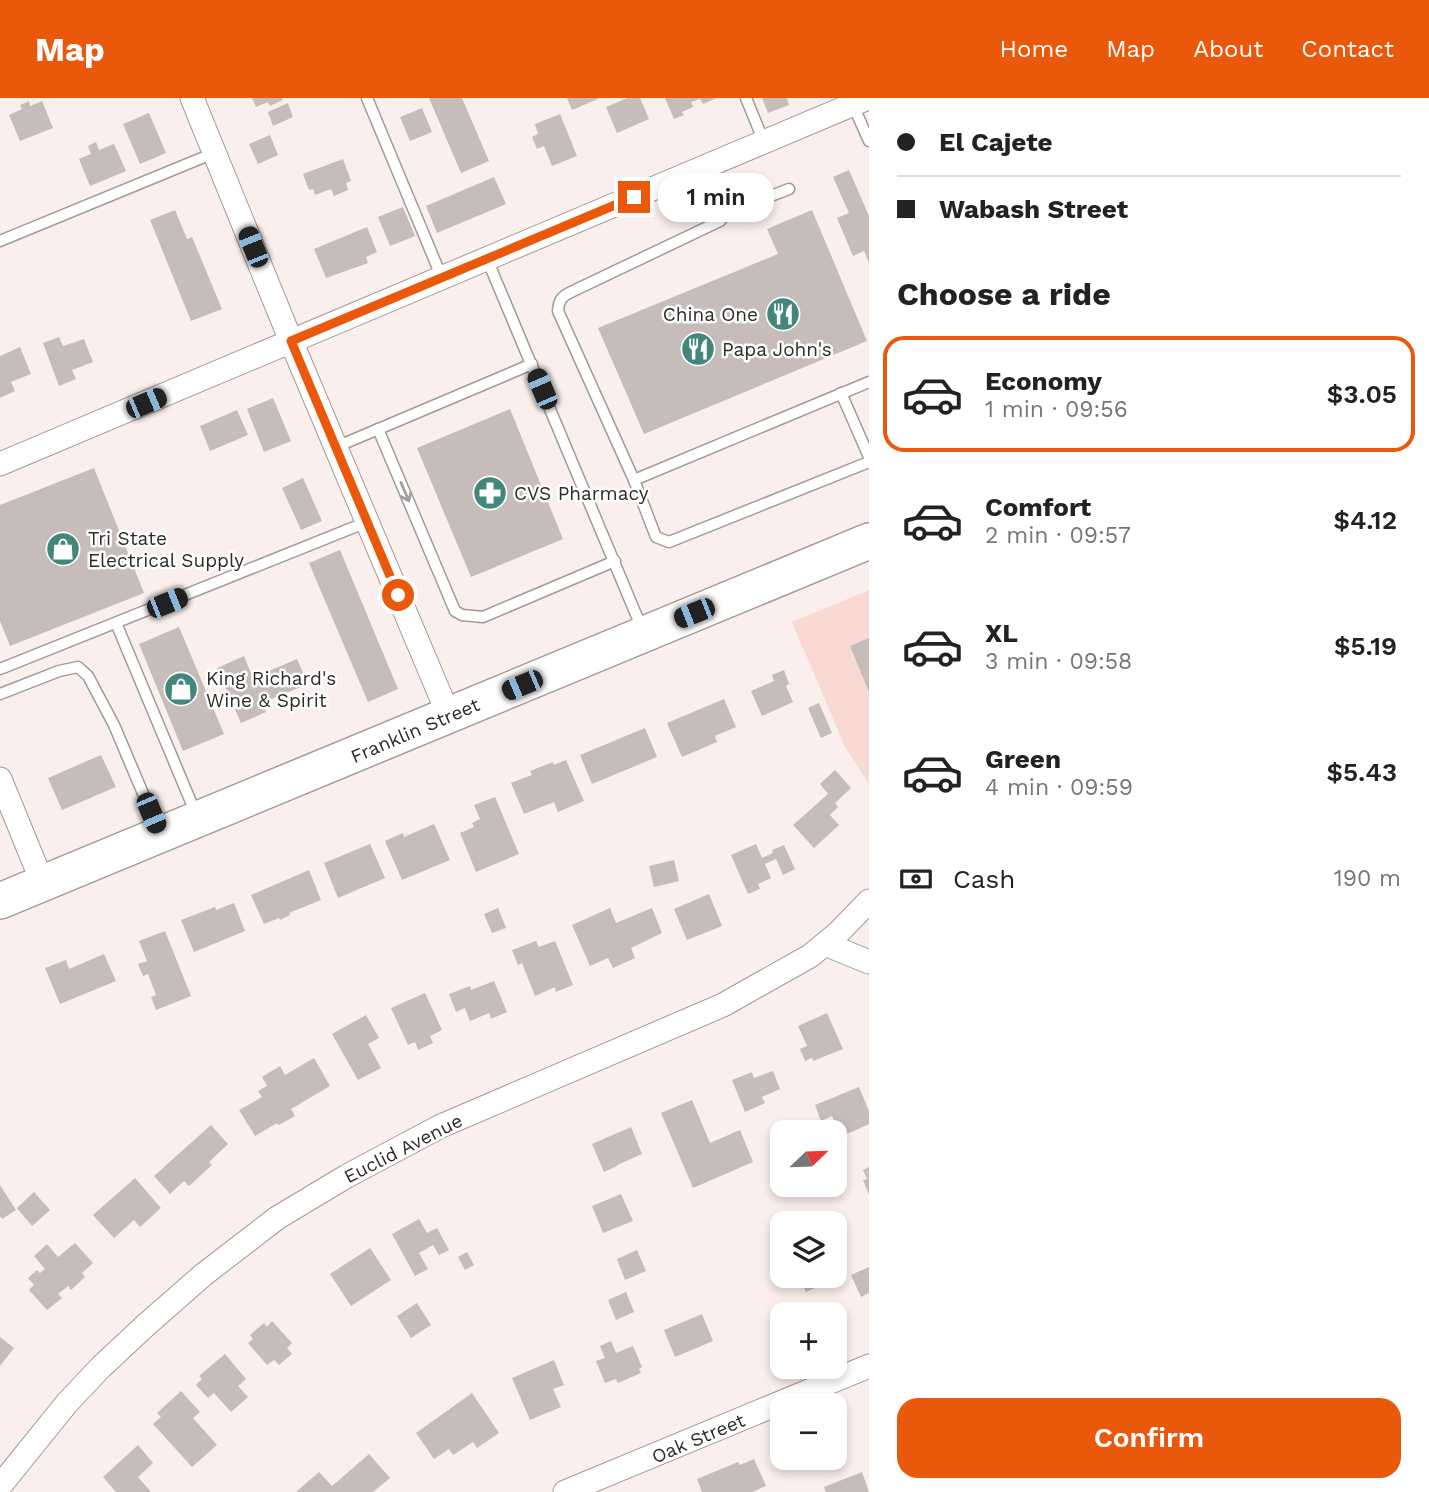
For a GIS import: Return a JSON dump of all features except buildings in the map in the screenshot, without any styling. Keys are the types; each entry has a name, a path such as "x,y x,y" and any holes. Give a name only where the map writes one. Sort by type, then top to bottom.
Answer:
{"main road":[{"name":"Franklin Street","path":"0,901 869,541"}],"street":[{"path":"192,98 449,716"},
{"path":"0,464 861,101"},
{"path":"0,779 43,884"},
{"name":"Euclid Avenue","path":"0,1486 67,1403 102,1367 203,1275 278,1218 441,1126 723,1005 810,956 837,934 869,901"},
{"path":"825,944 869,962"},
{"name":"Oak Street","path":"565,1492 869,1366"},
{"path":"619,1492 622,1483 640,1462"}],"lane":[{"path":"367,98 442,278"},
{"path":"746,98 764,142"},
{"path":"861,101 869,141"},
{"path":"0,241 214,153"},
{"path":"707,166 727,213"},
{"path":"789,189 727,213 720,221 563,296 559,301 558,311 634,480 656,537 668,542 869,460 841,393"},
{"path":"487,259 644,634"},
{"path":"336,447 532,364"},
{"path":"634,480 869,382"},
{"path":"378,429 454,611 462,615 483,617 615,561"},
{"path":"0,669 368,522"},
{"path":"117,623 198,820"},
{"path":"0,694 59,671 78,667 88,676 114,724 161,835"}],"shaded area":[{"path":"869,590 869,784 845,747 792,622"}],"place":[{"name":"China One","path":"783,314"},
{"name":"Papa John's","path":"698,349"},
{"name":"CVS Pharmacy","path":"490,493"},
{"name":"Tri State Electrical Supply","path":"63,549"},
{"name":"King Richard's Wine & Spirit","path":"181,689"}],"route":[{"path":"398,595 291,341 634,197"}]}
